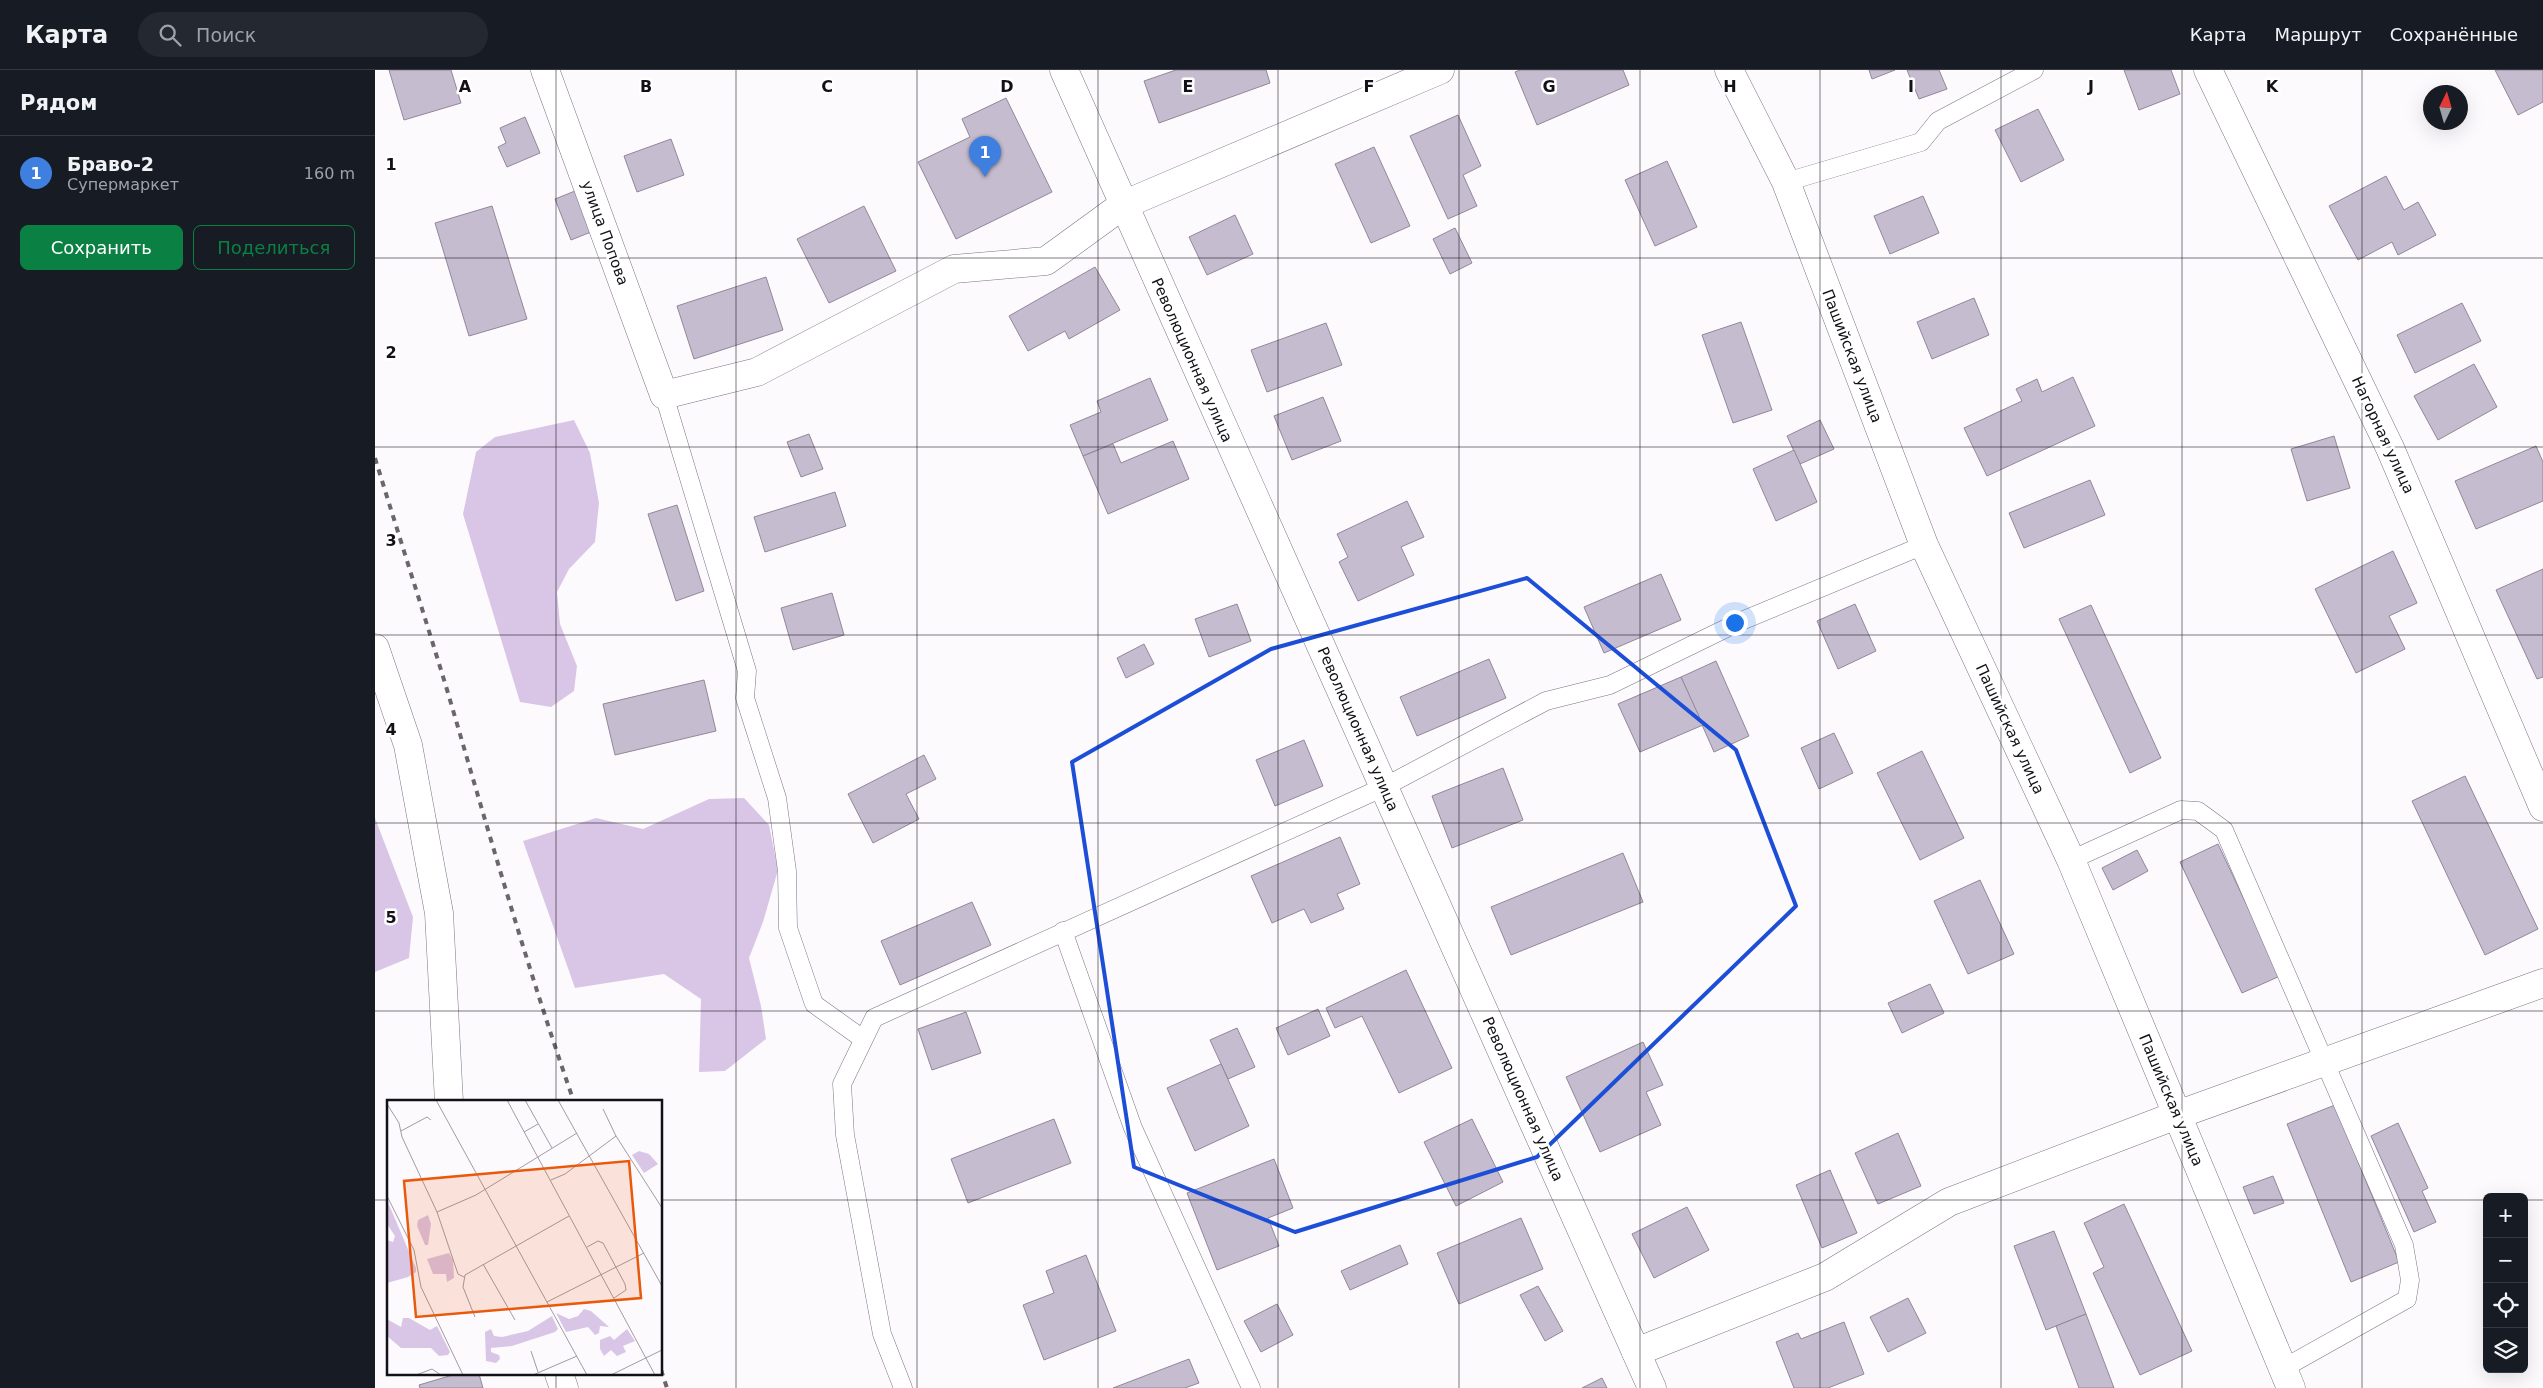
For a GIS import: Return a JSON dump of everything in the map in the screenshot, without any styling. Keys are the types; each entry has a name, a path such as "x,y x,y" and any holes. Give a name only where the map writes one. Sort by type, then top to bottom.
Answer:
{"street":[{"name":"улица Попова","path":"545,70 664,395"},
{"name":"Революционная улица","path":"1064,70 1123,206 1652,1388"},
{"path":"664,395 757,372 954,269 1046,262 1123,206 1440,70"},
{"name":"Пашийская улица","path":"1729,70 1785,182 1924,545 2071,860 2288,1378"},
{"name":"Нагорная улица","path":"2208,70 2390,448 2543,807"},
{"path":"375,648 407,745 439,914 448,1099"},
{"path":"1636,1352 1825,1277 1949,1202 2177,1115 2543,983"},
{"path":"560,1376 564,1388"}],"lane":[{"path":"1785,182 1921,142 1938,121 2034,70"},
{"path":"664,395 747,671 745,698 777,798 787,871 787,928 813,1004 863,1039"},
{"path":"903,1388 882,1334 845,1135 842,1084 874,1018 1383,787 1546,701 1610,685 1739,622 1924,545"},
{"path":"2071,860 2181,810 2198,811 2224,830 2404,1245 2411,1280 2407,1299 2288,1378"},
{"path":"1063,931 1133,1128 1251,1388"}],"highlighted area":[{"path":"1527,578 1736,750 1796,906 1537,1157 1295,1232 1134,1167 1072,762 1271,649"}],"shaded area":[{"path":"574,420 590,453 599,503 595,542 569,569 557,592 560,624 577,666 574,691 551,707 520,702 463,514 476,452 495,437"},
{"path":"744,798 769,825 778,870 763,922 749,958 761,1006 766,1039 725,1071 699,1072 701,999 664,974 575,988 523,841 596,818 643,829 709,799"},
{"path":"375,818 413,917 409,958 375,972"}],"building":[{"path":"389,70 451,70 461,103 404,120"},
{"path":"1176,70 1266,70 1270,83 1159,123 1144,81"},
{"path":"1520,70 1623,70 1629,85 1537,125 1515,72"},
{"path":"1869,70 1895,70 1872,79"},
{"path":"1907,70 1939,70 1947,89 1919,99"},
{"path":"2124,70 2171,70 2180,94 2139,110"},
{"path":"2495,70 2543,70 2543,102 2518,115"},
{"path":"1006,98 1052,192 956,239 918,162 970,137 962,119"},
{"path":"2038,109 2064,160 2021,182 1995,130"},
{"path":"1458,115 1481,166 1463,175 1477,206 1448,219 1410,136"},
{"path":"525,117 540,153 507,167 498,147 506,143 500,128"},
{"path":"671,139 684,175 637,192 624,156"},
{"path":"1374,147 1410,226 1371,243 1335,164"},
{"path":"1667,161 1697,227 1655,246 1625,180"},
{"path":"2386,176 2404,210 2418,202 2436,235 2398,255 2392,242 2358,260 2329,206"},
{"path":"575,191 591,232 571,240 555,199"},
{"path":"1923,196 1939,233 1890,254 1874,216"},
{"path":"492,206 527,319 469,336 435,223"},
{"path":"864,206 896,271 829,303 797,239"},
{"path":"1235,215 1253,254 1207,275 1189,237"},
{"path":"1455,228 1472,263 1450,274 1433,239"},
{"path":"1095,267 1120,310 1069,339 1065,331 1028,351 1009,316"},
{"path":"766,277 783,330 694,359 677,306"},
{"path":"1974,298 1989,335 1932,359 1917,322"},
{"path":"2462,303 2481,341 2415,373 2397,335"},
{"path":"1741,322 1772,410 1733,423 1702,335"},
{"path":"1326,323 1342,365 1267,392 1251,350"},
{"path":"2474,364 2497,407 2438,440 2414,396"},
{"path":"2073,377 2095,426 1987,476 1964,428 2022,401 2016,389 2037,379 2042,392"},
{"path":"1150,378 1168,420 1083,456 1070,425 1101,412 1097,401"},
{"path":"1323,397 1341,441 1292,460 1274,416"},
{"path":"1820,420 1834,449 1800,464 1787,436"},
{"path":"809,434 823,469 801,477 787,442"},
{"path":"2334,436 2350,488 2307,501 2291,449"},
{"path":"1173,441 1189,479 1108,514 1083,456 1113,444 1121,463"},
{"path":"2536,446 2543,462 2543,501 2476,529 2455,481"},
{"path":"1794,450 1817,502 1776,521 1753,469"},
{"path":"2090,480 2105,515 2024,548 2009,513"},
{"path":"835,492 846,526 765,552 754,517"},
{"path":"1407,501 1424,537 1401,547 1414,575 1358,601 1339,562 1348,557 1337,534"},
{"path":"677,505 704,591 676,601 648,514"},
{"path":"2393,551 2417,603 2389,616 2405,649 2356,673 2315,589"},
{"path":"2543,569 2543,677 2537,679 2496,590"},
{"path":"1661,574 1681,620 1604,653 1584,607"},
{"path":"832,593 844,635 793,650 781,608"},
{"path":"1237,604 1251,641 1209,657 1195,619"},
{"path":"1855,604 1876,651 1838,669 1817,621"},
{"path":"2091,605 2161,758 2130,773 2059,619"},
{"path":"1144,644 1154,664 1126,678 1117,658"},
{"path":"1489,659 1506,698 1417,736 1400,697"},
{"path":"1716,661 1749,736 1714,752 1681,677"},
{"path":"1681,677 1703,725 1640,752 1618,704"},
{"path":"704,680 716,731 615,755 603,704"},
{"path":"1834,733 1853,773 1819,789 1801,748"},
{"path":"1304,740 1323,786 1275,806 1256,760"},
{"path":"1922,751 1964,838 1920,860 1877,773"},
{"path":"924,755 936,779 906,794 919,819 873,843 848,794"},
{"path":"1503,768 1523,820 1452,848 1432,796"},
{"path":"2465,776 2538,929 2485,955 2412,801"},
{"path":"1340,837 1360,884 1337,894 1344,909 1311,923 1304,909 1272,923 1251,876"},
{"path":"2218,844 2280,976 2242,993 2180,862"},
{"path":"2137,850 2148,871 2113,890 2102,868"},
{"path":"1623,853 1643,902 1511,955 1491,907"},
{"path":"1980,880 2014,954 1968,974 1934,901"},
{"path":"972,902 991,945 900,985 881,941"},
{"path":"1406,970 1452,1068 1399,1093 1362,1016 1335,1028 1326,1008"},
{"path":"1930,984 1944,1013 1902,1033 1888,1003"},
{"path":"1318,1009 1330,1036 1288,1055 1276,1028"},
{"path":"966,1012 981,1053 932,1070 918,1029"},
{"path":"1237,1028 1255,1067 1228,1079 1210,1040"},
{"path":"1643,1042 1663,1085 1646,1092 1661,1125 1600,1152 1566,1077"},
{"path":"1221,1064 1249,1126 1195,1151 1167,1088"},
{"path":"2335,1105 2399,1262 2351,1282 2287,1124"},
{"path":"1054,1119 1071,1163 968,1203 951,1159"},
{"path":"1472,1119 1503,1182 1456,1206 1424,1142"},
{"path":"2398,1123 2428,1188 2422,1191 2436,1222 2414,1232 2371,1136"},
{"path":"1898,1133 1921,1186 1878,1204 1855,1153"},
{"path":"1274,1159 1293,1208 1268,1218 1279,1246 1217,1270 1187,1193"},
{"path":"1830,1170 1857,1233 1822,1248 1796,1185"},
{"path":"2273,1176 2284,1203 2254,1214 2243,1187"},
{"path":"2124,1204 2192,1351 2140,1375 2093,1273 2104,1267 2084,1223"},
{"path":"1687,1207 1709,1250 1654,1278 1632,1234"},
{"path":"1521,1218 1543,1269 1459,1304 1437,1253"},
{"path":"2054,1231 2086,1314 2046,1330 2014,1246"},
{"path":"1400,1245 1408,1264 1350,1290 1341,1271"},
{"path":"1086,1255 1116,1331 1044,1360 1023,1305 1054,1293 1046,1271"},
{"path":"1538,1286 1563,1331 1545,1341 1520,1295"},
{"path":"1908,1298 1926,1333 1888,1352 1870,1317"},
{"path":"1277,1304 1293,1335 1261,1352 1244,1321"},
{"path":"2086,1314 2114,1388 2079,1388 2056,1326"},
{"path":"1844,1322 1864,1374 1828,1388 1794,1388 1776,1342 1798,1333 1801,1339"},
{"path":"1189,1359 1199,1383 1185,1388 1113,1388"},
{"path":"449,1376 480,1376 483,1388 420,1388 419,1385"},
{"path":"1602,1378 1607,1388 1582,1388"}],"railway":[{"path":"375,458 448,693 524,949 573,1100"},
{"path":"663,1376 667,1388"}],"place":[{"name":"Браво-2","path":"985,177"}]}
